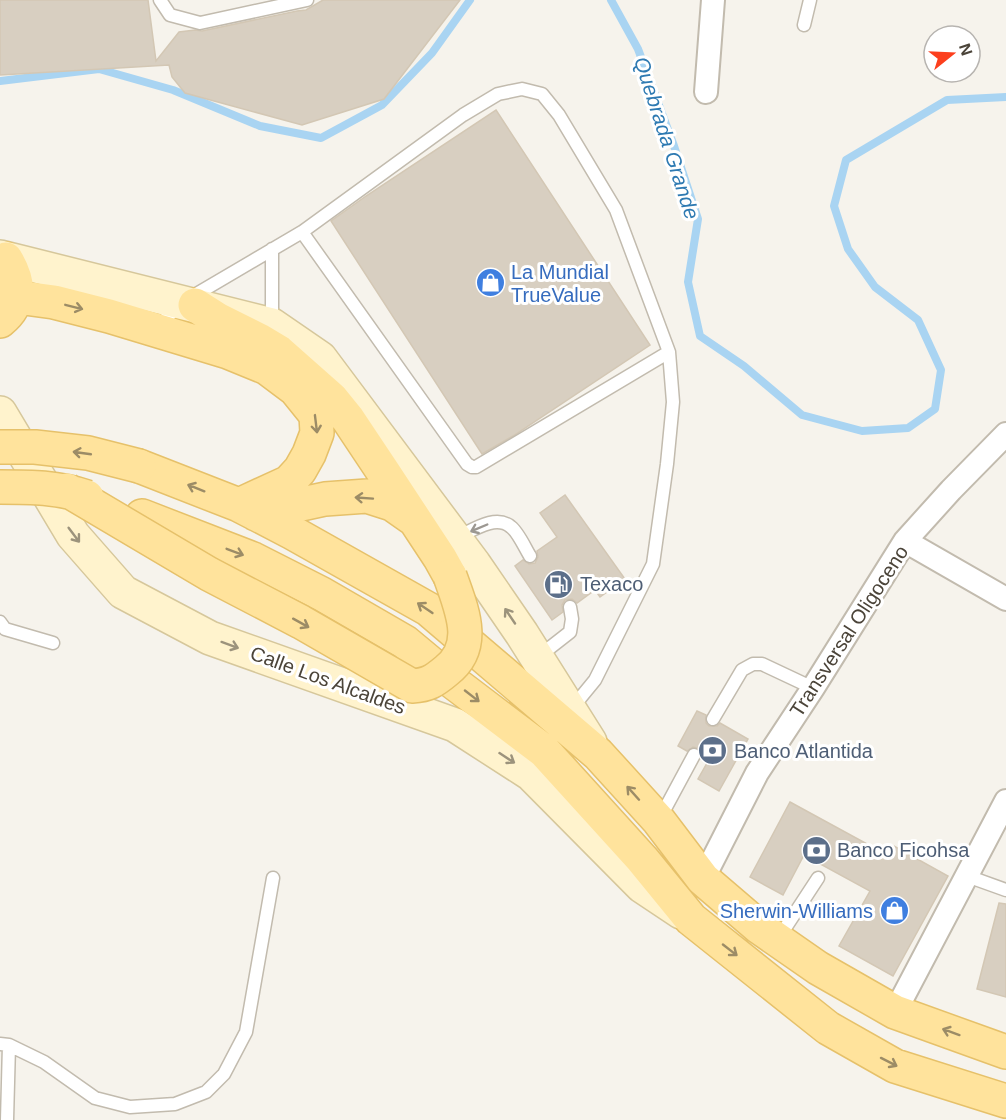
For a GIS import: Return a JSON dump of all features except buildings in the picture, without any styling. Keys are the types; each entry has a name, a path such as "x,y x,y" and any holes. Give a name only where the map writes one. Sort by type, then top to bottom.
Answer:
{"main road":[{"path":"3,258 272,325 321,358 474,564 598,754"},
{"path":"3,258 15,277 8,309 54,302 155,329 228,352 267,368 295,389 315,415 317,433 309,454 300,470 289,482 247,510"},
{"path":"68,490 209,574 301,622 412,686 425,685 435,680 450,669 461,655 466,629 450,576 348,419 331,398 279,352 189,303"},
{"name":"Calle Los Alcaldes","path":"0,413 73,535 123,592 210,638 455,725 531,774 642,886 691,919"},
{"path":"0,447 35,447 88,453 139,466 247,510 293,533 428,609 598,754 659,821 702,879 759,927 819,968 895,1012 1006,1052"},
{"path":"0,487 32,486 68,490 142,516 253,559 322,594 405,642 453,682 544,751 642,859 691,919 828,1028 895,1066 1006,1101"},
{"path":"247,510 325,499 367,496 392,504 416,521"}],"street":[{"path":"706,92 713,0"},
{"name":"Transversal Oligoceno","path":"702,879 757,773 905,541 1006,434"},
{"path":"905,541 1006,599"},
{"path":"895,1012 1005,807"}],"lane":[{"path":"160,0 170,15 200,23 308,0"},
{"path":"804,25 810,0"},
{"path":"155,329 189,303 302,232 463,115 498,94 522,89 542,94 559,115 616,210 669,352 673,402 668,464 653,564 595,680 570,710"},
{"path":"302,232 467,464 472,467 476,467 669,352"},
{"path":"272,249 272,325"},
{"path":"454,538 492,522 501,522 512,528 530,556"},
{"path":"537,658 570,632 572,619 570,607"},
{"path":"0,622 5,630 53,643"},
{"path":"713,719 742,670 753,664 762,664 813,688"},
{"path":"659,821 694,755"},
{"path":"967,876 1006,890"},
{"path":"7,1120 4,1045 44,1062 95,1098 130,1107 175,1104 206,1092 224,1074 246,1032 273,878"},
{"path":"778,940 818,878"}],"waterway":[{"name":"Quebrada Grande","path":"0,81 99,69 173,90 260,126 321,138 382,105 432,53 470,0"},
{"name":"Quebrada Grande","path":"611,0 638,49 698,219 688,282 700,336 744,366 802,415 862,431 908,428 935,409 941,370 918,320 875,287 848,249 834,206 846,160 947,100 1006,97"}],"place":[{"name":"La Mundial TrueValue","path":"490,283"},
{"name":"Texaco","path":"559,584"},
{"name":"Banco Atlantida","path":"713,751"},
{"name":"Banco Ficohsa","path":"816,850"},
{"name":"Sherwin-Williams","path":"894,911"}]}
